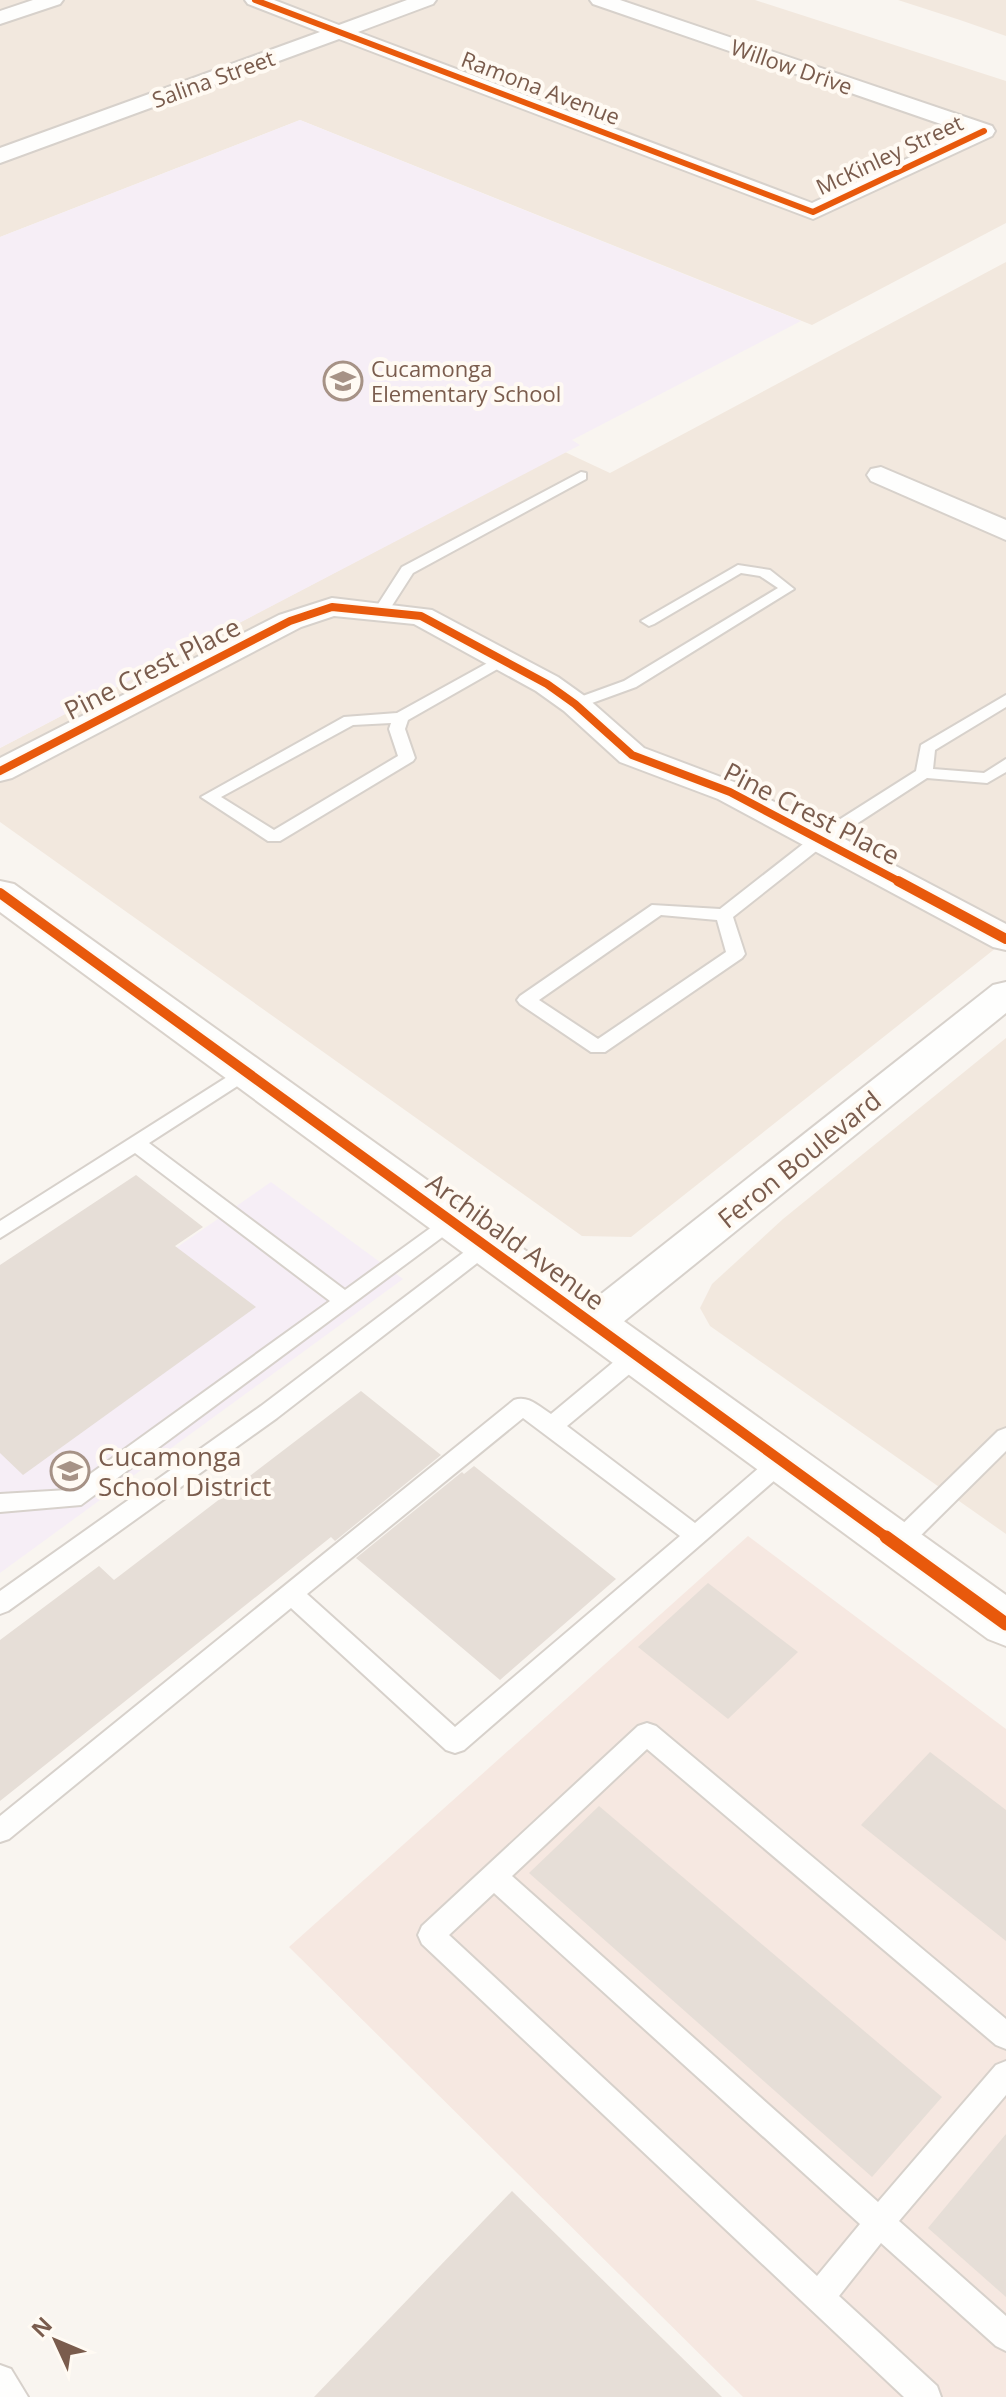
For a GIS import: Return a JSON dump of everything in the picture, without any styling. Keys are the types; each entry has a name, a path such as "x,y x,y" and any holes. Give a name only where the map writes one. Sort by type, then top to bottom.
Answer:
{"main road":[{"name":"Archibald Avenue","path":"0,893 1006,1624"}],"street":[{"path":"0,18 53,0"},
{"name":"Ramona Avenue","path":"255,0 813,212"},
{"name":"Salina Street","path":"0,156 426,0"},
{"name":"Willow Drive","path":"600,0 984,131"},
{"name":"McKinley Street","path":"813,212 984,131"},
{"path":"881,475 1006,531"},
{"name":"Pine Crest Place","path":"0,771 290,621 332,607 421,616 547,684 575,704 632,755 730,792 1006,939"},
{"name":"Feron Boulevard","path":"592,1324 1006,994"}],"lane":[{"path":"381,612 407,570 581,476"},
{"path":"575,704 630,684 787,589 780,580 753,568 738,569 649,621"},
{"path":"401,717 397,729 407,758 274,837 209,797 350,720 401,717 502,660"},
{"path":"924,773 927,748 1006,700"},
{"path":"724,915 736,954 598,1048 526,1000 658,909 724,915 818,841 924,773 987,778 1006,764"},
{"path":"0,1231 246,1071"},
{"path":"135,1143 345,1301"},
{"path":"0,1503 73,1499 345,1301 470,1233"},
{"path":"0,1604 269,1412 470,1233"},
{"path":"552,1426 636,1356"},
{"path":"0,1831 522,1406 696,1536"},
{"path":"897,1544 1006,1437"},
{"path":"290,1593 455,1742 782,1461"},
{"path":"926,2397 431,1935 647,1734 1006,2036"},
{"path":"492,1875 1006,2336"},
{"path":"819,2297 1006,2074"},
{"path":"0,2380 13,2397"}],"shaded area":[{"path":"0,0 755,0 1006,81 1006,223 812,325 300,120 0,237"},
{"path":"898,0 1006,0 1006,36 960,20"},
{"name":"Cucamonga Elementary School","path":"300,120 801,321 572,440 580,445 0,748 0,237"},
{"path":"1006,262 1006,940 631,1237 582,1236 0,822 0,748 565,452 610,473"},
{"path":"1006,1038 1006,1534 710,1326 700,1308 712,1284 783,1219"},
{"name":"Cucamonga School District","path":"271,1182 403,1279 0,1573 0,1370"},
{"path":"748,1536 1006,1729 1006,2397 743,2397 289,1947"}],"building":[{"path":"136,1175 203,1227 175,1246 256,1307 23,1475 0,1453 0,1265"},
{"path":"361,1391 441,1455 335,1541 331,1537 0,1801 0,1640 99,1566 114,1580"},
{"path":"474,1466 616,1579 500,1680 356,1558 462,1472 464,1474"},
{"path":"708,1583 798,1652 728,1719 638,1647"},
{"path":"930,1752 1006,1810 1006,1941 861,1825"},
{"path":"599,1806 942,2097 872,2177 529,1873"},
{"path":"1006,2134 1006,2297 928,2228"},
{"path":"512,2191 722,2397 314,2397"}],"cycle path":[{"path":"255,0 813,212 984,131"},
{"path":"0,771 290,621 332,607 421,616 547,684 575,704 632,755 730,792 1006,939"},
{"path":"0,893 1006,1624"}],"place":[{"name":"Cucamonga Elementary School","path":"343,381"},
{"name":"Cucamonga School District","path":"70,1471"}]}
